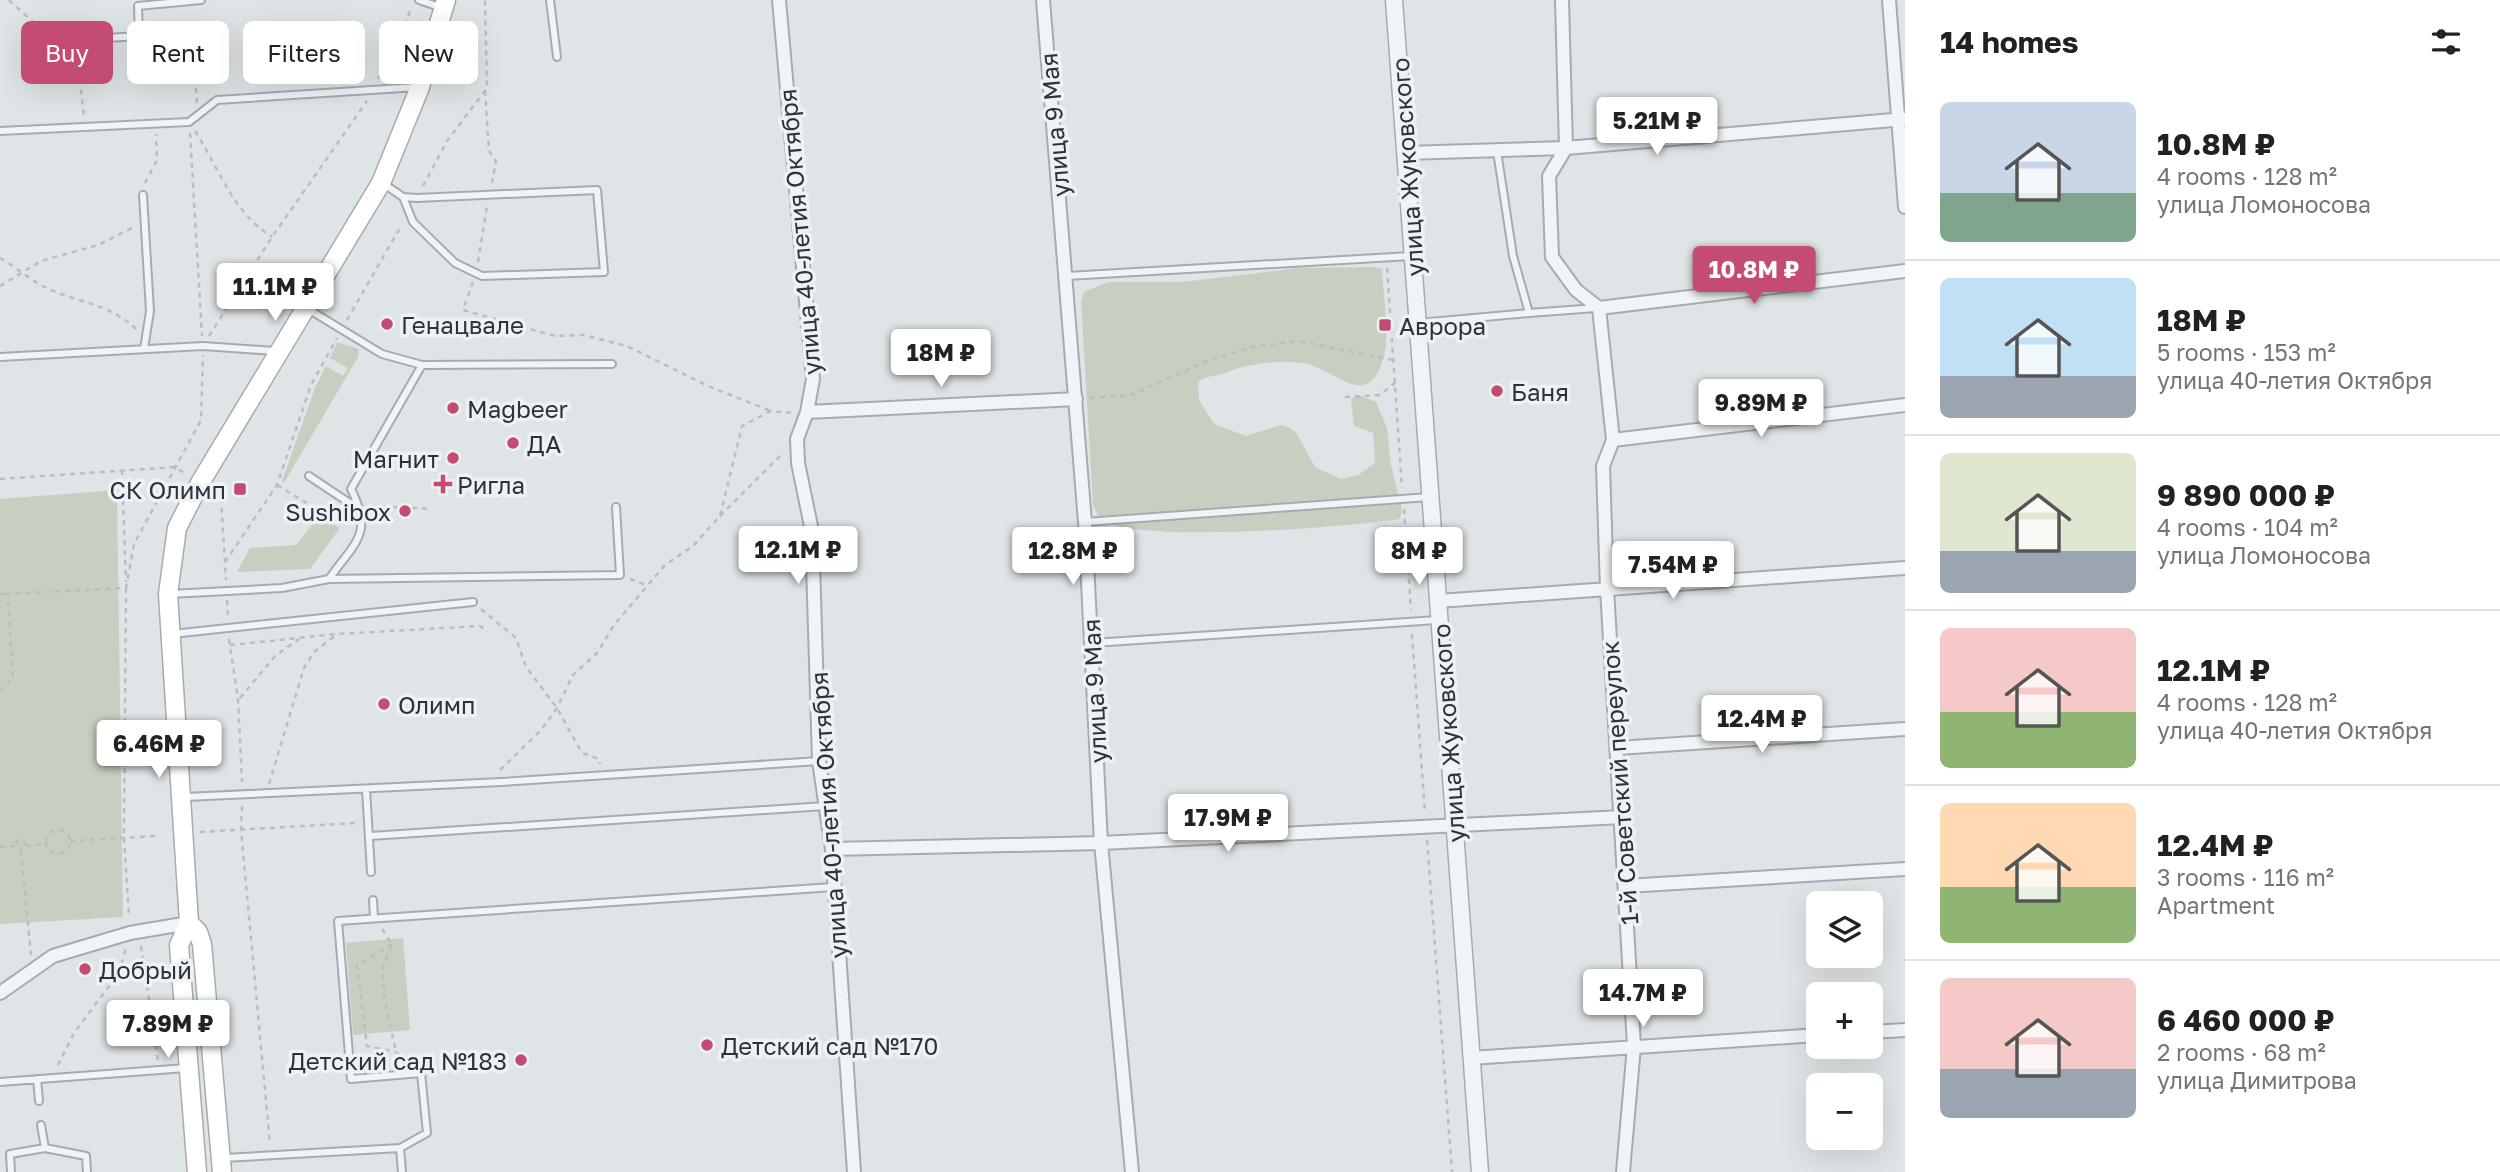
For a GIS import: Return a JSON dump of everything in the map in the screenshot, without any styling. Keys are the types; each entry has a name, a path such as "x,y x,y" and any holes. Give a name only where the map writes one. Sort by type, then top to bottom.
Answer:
{"main road":[{"path":"197,1172 179,945 189,923 168,594 175,538 186,510 381,183 420,87 445,4"},
{"path":"189,923 198,932 202,944 221,1165"}],"street":[{"name":"улица 40-летия Октября","path":"779,0 813,379 807,412 797,439 798,463 812,531 819,761 832,849 854,1172"},
{"name":"улица 9 Мая","path":"1043,0 1085,522 1101,843 1132,1172"},
{"name":"улица Жуковского","path":"1394,0 1479,1172"},
{"path":"1562,0 1566,148 1549,176 1552,257 1576,290 1599,308 1905,271"},
{"path":"1889,0 1901,119 1905,207"},
{"path":"1406,153 1566,148 1901,119"},
{"name":"1-й Советский переулок","path":"1599,308 1613,440 1603,466 1607,589 1634,1046 1623,1172"},
{"path":"807,412 1076,399"},
{"path":"1613,440 1905,405"},
{"path":"1438,601 1905,568"},
{"path":"1617,748 1905,729"},
{"path":"832,849 1101,843 1455,828 1622,817"},
{"path":"1626,886 1905,869"},
{"path":"0,993 32,968 53,956 130,933 189,923"},
{"path":"1883,1031 1905,1030"},
{"path":"1471,1058 1806,1036"}],"lane":[{"path":"113,38 139,36 138,6 201,0"},
{"path":"417,0 445,4"},
{"path":"550,0 557,57"},
{"path":"0,131 189,122 217,100 420,87"},
{"path":"1497,151 1513,256 1529,313"},
{"path":"381,183 403,197 417,198 597,190 604,272 482,276 455,263 413,222 403,197"},
{"path":"143,195 150,310 145,349"},
{"path":"1067,276 1413,256"},
{"path":"306,308 382,354 422,365 612,364"},
{"path":"1418,324 1599,308"},
{"path":"0,357 203,346 281,351"},
{"path":"329,579 362,532 362,511 351,489 422,365"},
{"path":"309,475 362,511"},
{"path":"1085,522 1430,497"},
{"path":"168,594 282,588 329,579 620,575 616,508"},
{"path":"170,634 473,602"},
{"path":"1093,643 1439,620"},
{"path":"179,798 819,761"},
{"path":"366,789 371,872"},
{"path":"370,836 826,806"},
{"path":"221,1165 271,1155 400,1149 427,1133 421,1073 351,1079 338,921 833,887"},
{"path":"373,900 374,918"},
{"path":"0,1082 188,1068"},
{"path":"37,1079 39,1101"},
{"path":"41,1125 45,1148"},
{"path":"11,1172 10,1154 45,1148 86,1156 88,1172"},
{"path":"400,1149 402,1172"}],"path":[{"path":"9,0 78,63 85,126"},
{"path":"203,346 272,237 374,91 417,0"},
{"path":"485,0 485,90 489,151 496,161 476,273 463,310 555,336 583,335 627,346 708,386 771,411 807,412"},
{"path":"417,198 447,141 485,90"},
{"path":"189,122 211,156 228,193 255,226 272,237"},
{"path":"126,589 134,544 201,420 203,346 189,122"},
{"path":"143,195 143,188 157,160 156,123"},
{"path":"225,562 277,485 311,385 408,213"},
{"path":"0,286 41,261 98,245 130,228 145,226"},
{"path":"0,258 25,272 43,287 86,300 122,316 146,339"},
{"path":"1387,258 1425,819"},
{"path":"1076,399 1131,395 1207,361 1251,347 1298,341 1393,360"},
{"path":"1345,397 1380,395 1396,382"},
{"path":"720,516 742,426 771,411"},
{"path":"500,770 541,730 557,708 573,675 597,653 614,625 664,565 693,546 797,439"},
{"path":"0,479 175,467"},
{"path":"51,1078 74,1033 119,972 130,933 124,838 126,589 122,470"},
{"path":"277,485 341,524"},
{"path":"220,499 228,629 238,699 243,795 241,830 271,1155"},
{"path":"372,506 432,509"},
{"path":"620,575 648,586"},
{"path":"0,594 126,589"},
{"path":"0,691 13,678 8,594"},
{"path":"473,602 516,638 526,667 557,708 582,754 599,759 603,775"},
{"path":"230,645 337,634 480,626 488,632"},
{"path":"268,794 269,774 304,668 314,652 337,634"},
{"path":"238,699 275,656 302,638"},
{"path":"200,832 370,822"},
{"path":"54,831 63,831 70,841 67,849 60,854 51,852 46,844 48,836 54,831"},
{"path":"70,841 156,836"},
{"path":"14,846 15,841 21,839 26,846"},
{"path":"1427,842 1452,1172"},
{"path":"21,851 26,846 46,844"},
{"path":"0,847 14,846 21,851 32,968"},
{"path":"374,918 392,944"},
{"path":"130,933 141,946 159,1070"},
{"path":"392,944 357,966 367,1046 396,1052 421,1073"},
{"path":"392,944 382,971 396,1052"}],"green space":[{"path":"1299,268 1382,269 1386,347 1377,373 1369,382 1350,384 1303,363 1265,363 1202,379 1198,382 1199,400 1214,424 1246,436 1281,425 1290,428 1297,434 1315,467 1341,479 1358,475 1375,463 1373,433 1354,426 1351,399 1359,395 1376,402 1387,428 1391,465 1402,510 1400,519 1245,532 1156,531 1122,527 1100,520 1093,505 1081,301 1084,292 1108,282 1183,282"},
{"path":"337,342 359,349 358,357 284,483 282,481 315,388 326,366 343,376 348,368 330,358"},
{"path":"117,490 123,917 0,924 0,499"},
{"path":"319,516 340,528 310,569 237,572 250,548 296,545"},
{"path":"403,938 410,1030 353,1035 346,943"}],"place":[{"name":"Генацвале","path":"387,324"},
{"name":"Аврора","path":"1385,325"},
{"name":"Баня","path":"1497,391"},
{"name":"Magbeer","path":"453,408"},
{"name":"ДА","path":"513,443"},
{"name":"Магнит","path":"453,458"},
{"name":"Ригла","path":"443,484"},
{"name":"СК Олимп","path":"240,489"},
{"name":"Sushibox","path":"405,511"},
{"name":"Олимп","path":"384,704"},
{"name":"Добрый","path":"85,969"},
{"name":"Детский сад №170","path":"707,1045"},
{"name":"Детский сад №183","path":"521,1060"}]}
